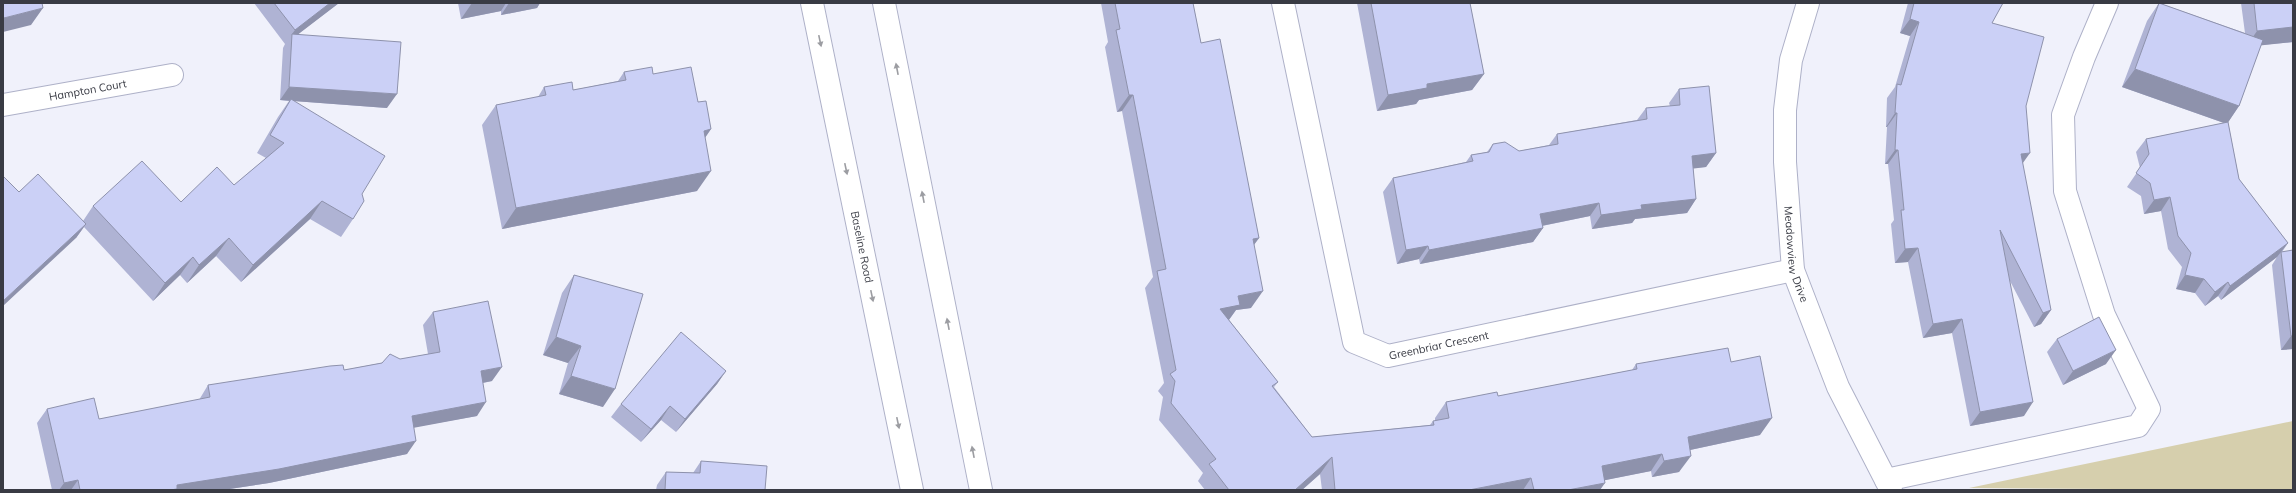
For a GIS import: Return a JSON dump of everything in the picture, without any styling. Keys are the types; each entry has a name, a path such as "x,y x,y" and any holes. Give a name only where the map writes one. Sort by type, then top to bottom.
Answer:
{"street":[{"name":"Baseline Road","path":"812,3 912,490"},
{"path":"884,3 981,490"},
{"name":"Greenbriar Crescent","path":"1283,3 1354,342 1388,356 1793,270"},
{"name":"Meadowview Drive","path":"1808,3 1791,60 1785,110 1784,162 1793,270 1838,387 1888,485"},
{"path":"1888,485 2138,426 2149,409 2104,315 2065,191 2063,115 2084,57 2107,3"},
{"name":"Hampton Court","path":"3,104 172,75"}],"shaded area":[{"path":"2293,421 2293,490 1969,488"}],"building":[{"path":"3,3 42,3 43,8 4,18"},
{"path":"274,3 330,3 295,30"},
{"path":"1115,3 1193,3 1201,43 1220,39 1259,238 1253,239 1263,291 1238,296 1240,305 1220,309 1278,382 1272,386 1312,437 1434,425 1433,421 1449,418 1446,402 1497,392 1498,396 1637,369 1636,364 1728,348 1731,362 1760,356 1772,418 1688,437 1691,456 1664,461 1662,454 1602,466 1605,483 1568,490 1534,490 1531,478 1469,490 1335,490 1332,457 1295,490 1229,490 1209,464 1216,459 1171,403 1175,381 1170,374 1176,370 1157,271 1166,269 1133,95 1129,95 1116,30 1120,29"},
{"path":"1371,3 1470,3 1484,74 1427,84 1427,88 1388,95"},
{"path":"1914,3 2003,3 1992,23 2044,37 2026,106 2030,153 2021,154 2051,310 2043,313 2000,230 2033,402 1980,412 1962,319 1933,324 1918,248 1905,249 1901,210 1904,210 1898,150 1895,150 1897,113 1895,113 1897,84 1901,85 1919,22 1910,19"},
{"path":"2159,3 2263,40 2239,106 2135,69"},
{"path":"2254,3 2293,3 2293,27 2257,31"},
{"path":"292,34 401,42 397,94 289,87"},
{"path":"652,67 653,74 691,67 698,102 706,101 711,129 704,131 711,171 516,208 496,105 546,95 544,87 572,82 573,90 626,80 624,72"},
{"path":"1709,86 1716,153 1692,156 1696,199 1641,205 1642,209 1601,215 1599,203 1540,214 1543,228 1429,250 1428,246 1406,250 1393,178 1473,161 1471,155 1489,152 1493,144 1505,142 1519,151 1558,144 1557,134 1647,119 1646,108 1680,105 1679,89"},
{"path":"291,99 385,156 362,194 364,201 353,219 322,201 253,265 229,238 199,265 193,257 165,283 93,206 142,161 181,202 217,167 234,185 284,143 270,135"},
{"path":"2228,122 2239,179 2288,243 2230,286 2228,282 2215,292 2204,279 2185,275 2191,253 2178,236 2170,197 2154,200 2150,183 2136,173 2149,154 2146,139"},
{"path":"38,174 86,224 3,301 3,177 19,192"},
{"path":"2293,250 2293,336 2291,336 2281,252"},
{"path":"574,275 643,294 615,389 571,376 581,346 556,337"},
{"path":"488,301 502,367 481,371 486,402 412,416 416,441 279,469 177,485 177,489 170,490 80,490 78,480 64,483 47,409 94,398 99,419 210,397 208,385 330,366 343,365 344,370 382,363 390,354 400,359 440,352 433,312"},
{"path":"2099,317 2116,350 2073,371 2057,339"},
{"path":"681,332 726,371 685,419 670,406 651,429 621,404"},
{"path":"701,461 767,466 765,490 665,490 666,472 700,473"}]}
